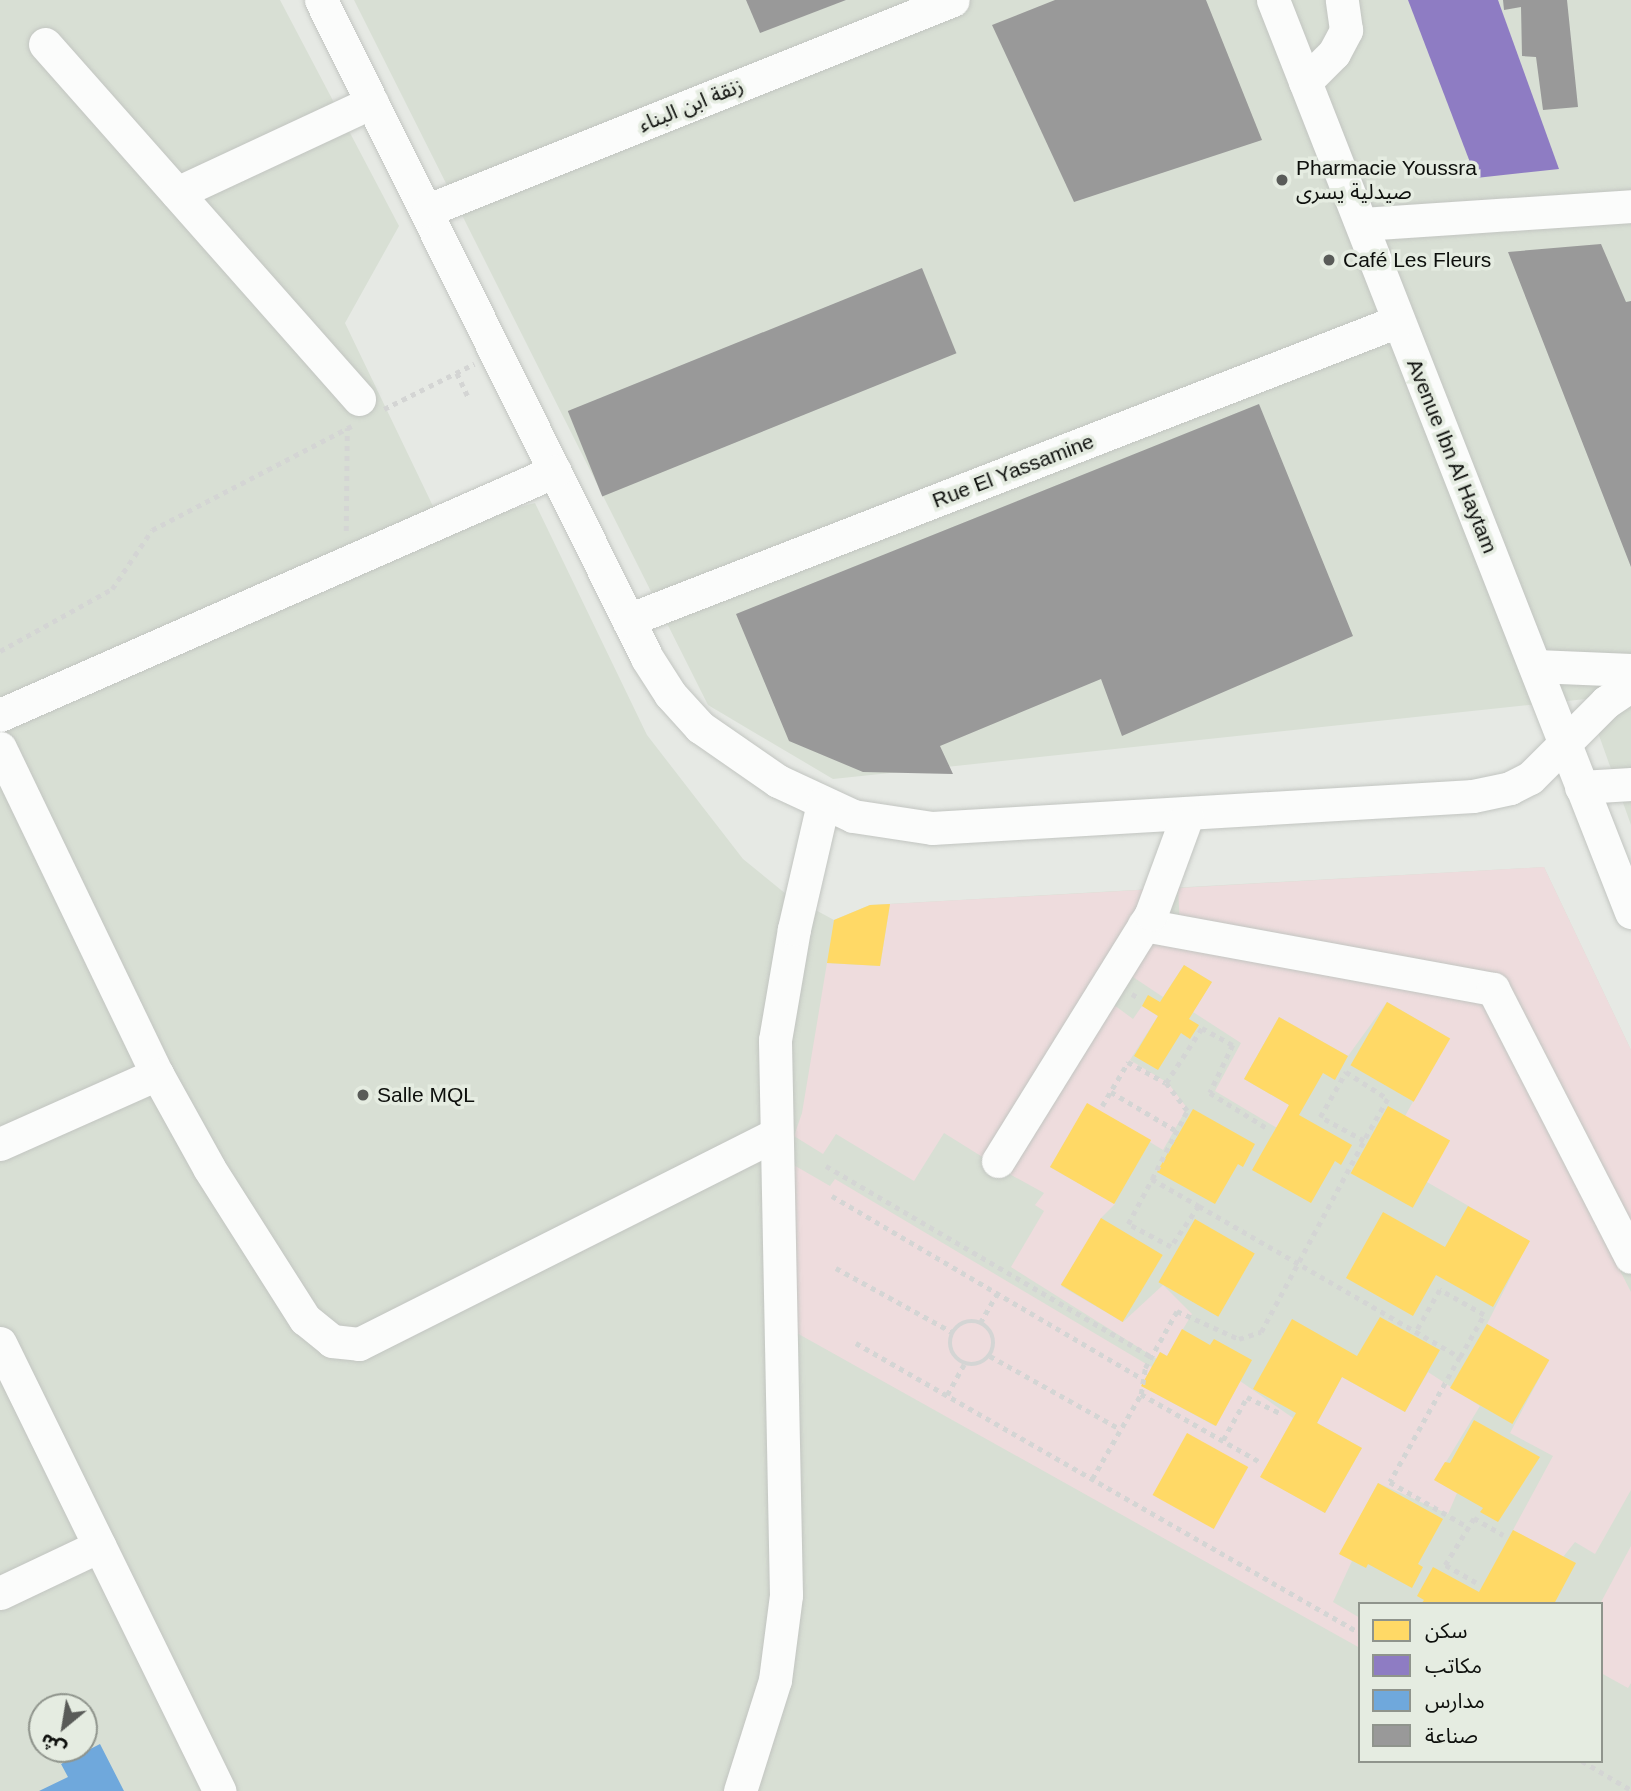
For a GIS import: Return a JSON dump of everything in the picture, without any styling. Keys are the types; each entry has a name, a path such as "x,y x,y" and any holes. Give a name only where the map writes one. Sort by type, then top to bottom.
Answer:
{"street":[{"path":"321,0 428,210 628,620 670,694 700,727 737,757 823,803 853,816 933,828 1187,816 1473,796 1510,789 1530,778 1606,702 1631,685"},
{"name":"زنقة ابن البناء","path":"428,210 953,0"},
{"name":"Avenue Ibn Al Haytam","path":"1273,0 1631,912"},
{"path":"1306,82 1334,53 1346,30 1342,0"},
{"path":"45,44 177,193 359,416"},
{"path":"177,193 372,102"},
{"path":"1363,224 1631,206"},
{"name":"Rue El Yassamine","path":"628,620 1398,321"},
{"path":"0,715 555,471"},
{"path":"1536,666 1631,670"},
{"path":"0,748 157,1074 209,1168 305,1318 332,1341 347,1345 359,1344 774,1135"},
{"path":"1581,787 1631,784"},
{"path":"740,1791 775,1679 786,1595 774,1135 775,1040 794,929 823,803"},
{"path":"998,1161 1144,925 1187,816"},
{"path":"1144,925 1493,989 1631,1257"},
{"path":"0,1144 157,1074"},
{"path":"0,1343 219,1791"},
{"path":"0,1593 99,1546"}],"path":[{"path":"0,651 112,589 152,530 359,416 457,373 497,352"},
{"path":"457,373 468,397"},
{"path":"346,531 359,416"},
{"path":"1166,1083 1198,1030 1206,1027 1233,1045 1210,1093 1267,1128"},
{"path":"1102,1106 1128,1062 1166,1083 1186,1109 1152,1179 1127,1221 1167,1248 1174,1245 1199,1206"},
{"path":"1092,1479 1141,1394 1141,1378 1177,1311 1239,1339 1255,1337 1300,1264 1388,1099 1346,1072 1320,1114 1364,1141"},
{"path":"1111,1092 1175,1130"},
{"path":"826,1166 1151,1357"},
{"path":"1152,1179 1460,1357"},
{"path":"832,1196 1141,1378"},
{"path":"836,1268 952,1332"},
{"path":"1416,1332 1440,1290 1482,1312 1483,1318 1390,1482 1468,1527"},
{"path":"980,1323 997,1293"},
{"path":"963,1323 980,1323 993,1335 990,1356 979,1364 964,1364 952,1355 952,1332 963,1323"},
{"path":"856,1343 1358,1632"},
{"path":"990,1356 1121,1429"},
{"path":"947,1395 964,1364"},
{"path":"1141,1394 1260,1462"},
{"path":"1223,1440 1247,1397 1282,1414"},
{"path":"1476,1583 1445,1566 1474,1518 1504,1535"},
{"path":"1585,1763 1631,1790"}],"shaded area":[{"path":"0,0 280,0 399,226 345,323 443,527 535,503 647,735 743,859 786,894 834,920 870,905 1544,867 1631,1050 1631,1791 0,1791"},
{"path":"354,0 1631,0 1631,825 1586,699 833,779 708,705"},
{"path":"1544,867 1631,1050 1631,1239 1500,986 1180,926 1178,888"},
{"path":"1156,889 989,1161 944,1133 914,1181 836,1134 823,1154 794,1136 802,1113 827,963 880,966 890,904"},
{"path":"1148,936 1482,1003 1631,1292 1631,1490 1595,1554 1575,1542 1563,1557 1513,1530 1553,1456 1510,1433 1549,1360 1487,1324 1529,1241 1427,1182 1405,1116 1449,1038 1387,1002 1348,1056 1279,1017 1244,1079 1289,1105 1277,1128 1215,1091 1241,1043 1193,1012 1212,982 1184,965 1163,997 1130,975"},
{"path":"1110,1002 1133,1019 1142,1006 1158,1016 1130,1060 1168,1083 1187,1108 1163,1150 1087,1104 1050,1167 1115,1204 1101,1218 1061,1286 1123,1322 1163,1285 1192,1314 1167,1356 1160,1352 1157,1359 1011,1267 1044,1211 1035,1205 1044,1193 1004,1171"},
{"path":"785,1160 830,1186 835,1179 1152,1367 1142,1386 1215,1426 1240,1381 1293,1418 1261,1477 1325,1513 1362,1448 1317,1423 1342,1377 1405,1412 1428,1372 1480,1406 1435,1480 1457,1493 1448,1514 1378,1483 1340,1554 1352,1561 1333,1602 1358,1617 1358,1647 795,1332"},
{"path":"1631,1546 1631,1683 1628,1688 1603,1674 1601,1602"}],"building: سكن":[{"path":"890,904 880,966 827,963 834,920 870,905"},
{"path":"1184,965 1212,982 1189,1019 1199,1025 1190,1039 1181,1033 1158,1070 1134,1056 1158,1016 1142,1006 1148,995 1160,1002"},
{"path":"1387,1002 1450,1038 1414,1102 1350,1065"},
{"path":"1279,1017 1348,1056 1335,1080 1323,1073 1299,1115 1352,1145 1341,1165 1335,1161 1311,1203 1252,1170 1289,1105 1244,1079"},
{"path":"1087,1103 1151,1140 1114,1204 1050,1167"},
{"path":"1388,1106 1450,1140 1413,1208 1351,1173"},
{"path":"1193,1109 1255,1144 1243,1167 1238,1164 1215,1204 1157,1172"},
{"path":"1468,1206 1530,1241 1493,1307 1436,1275 1413,1316 1346,1278 1383,1212 1445,1247"},
{"path":"1101,1218 1163,1255 1123,1322 1061,1285"},
{"path":"1195,1219 1255,1254 1218,1317 1158,1282"},
{"path":"1380,1317 1440,1350 1405,1412 1342,1377 1317,1423 1362,1448 1325,1513 1260,1477 1296,1413 1253,1389 1292,1319 1357,1356"},
{"path":"1487,1324 1549,1360 1512,1424 1450,1388"},
{"path":"1182,1329 1210,1345 1214,1339 1252,1360 1216,1426 1141,1386 1160,1352 1167,1356"},
{"path":"1474,1420 1540,1457 1498,1522 1480,1512 1483,1508 1434,1480 1445,1462 1450,1463"},
{"path":"1187,1433 1248,1467 1214,1529 1153,1495"},
{"path":"1378,1483 1443,1519 1418,1564 1423,1567 1412,1588 1368,1564 1366,1568 1339,1554"},
{"path":"1513,1530 1576,1563 1555,1602 1422,1602 1424,1600 1417,1596 1433,1567 1479,1592"}],"building: مكاتب":[{"path":"1408,0 1498,0 1559,169 1476,178"}],"building: مدارس":[{"path":"100,1744 124,1791 39,1791 68,1777 61,1764 63,1763 98,1763"}],"building: صناعة":[{"path":"746,0 846,0 760,33"},
{"path":"1055,0 1206,0 1262,140 1074,202 992,25"},
{"path":"1503,0 1567,0 1578,107 1543,110 1536,57 1522,56 1521,7 1504,10"},
{"path":"1601,244 1626,302 1631,301 1631,567 1508,252"},
{"path":"922,268 956,353 602,496 568,411"},
{"path":"1259,404 1353,636 1122,736 1101,679 940,746 953,774 863,772 789,741 736,614"}],"place":[{"name":"Pharmacie Youssra صيدلية يسرى","path":"1282,180"},
{"name":"Café Les Fleurs","path":"1329,260"},
{"name":"Salle MQL","path":"363,1095"}]}
